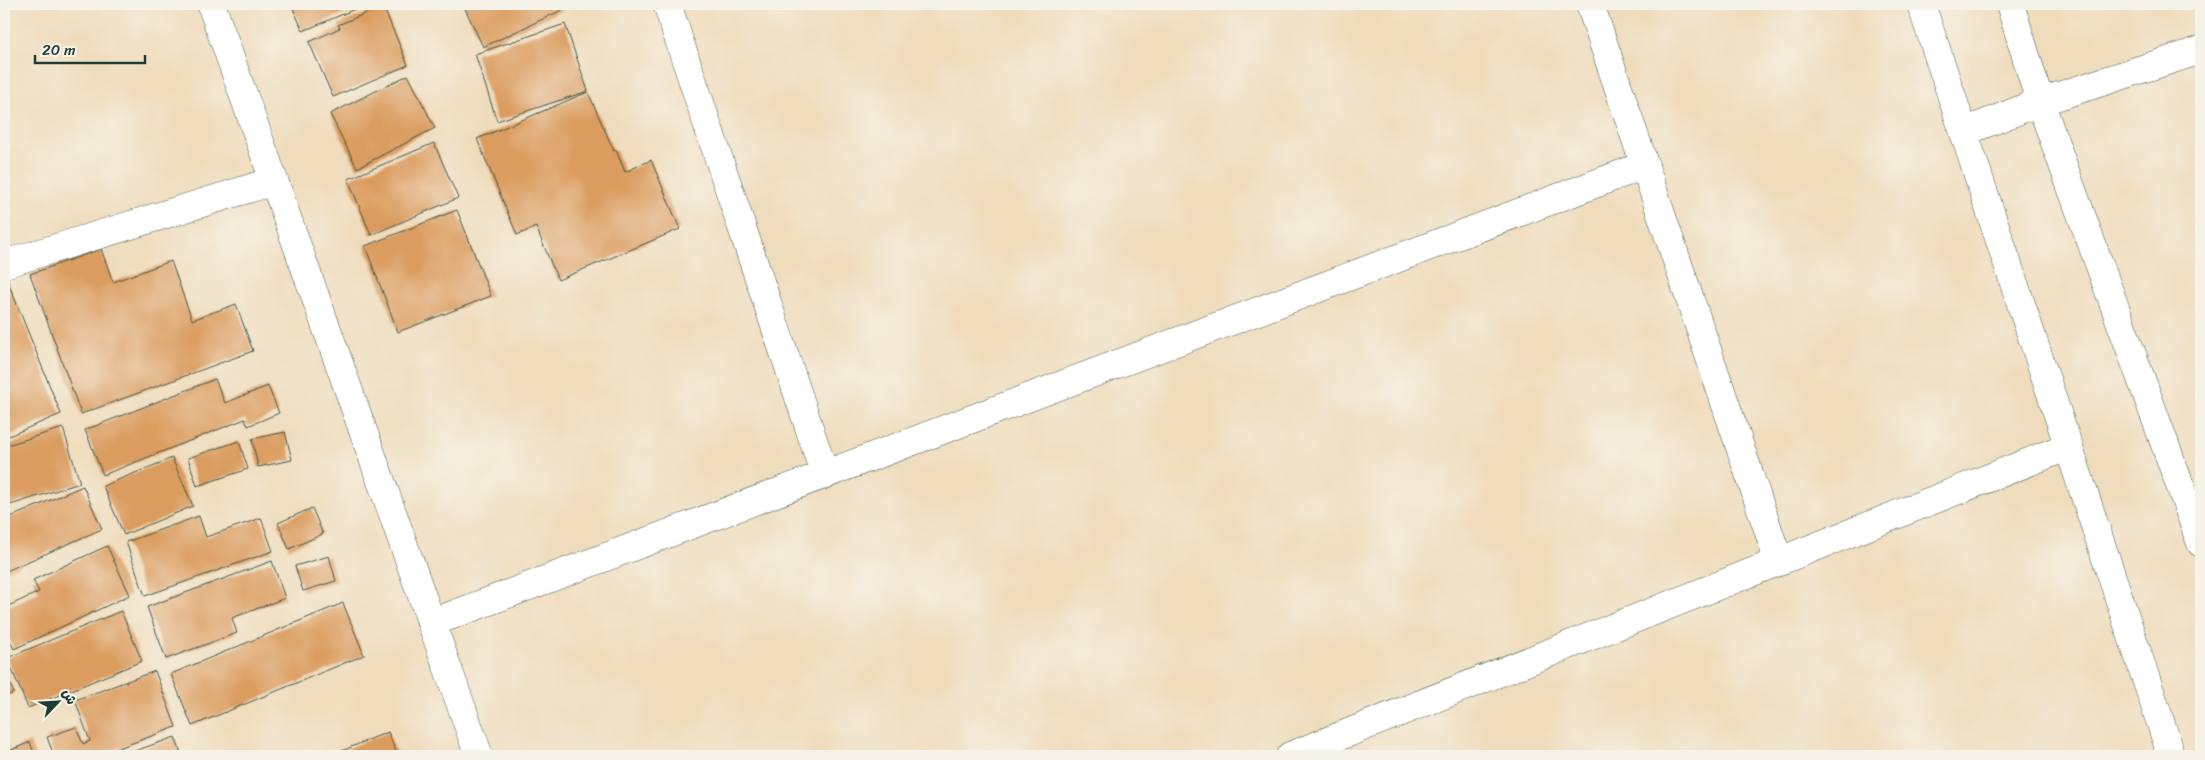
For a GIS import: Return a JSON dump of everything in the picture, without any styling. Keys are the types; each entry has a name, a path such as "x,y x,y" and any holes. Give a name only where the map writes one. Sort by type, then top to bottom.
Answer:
{"street":[{"path":"211,4 479,756"},
{"path":"667,4 825,475"},
{"path":"1590,4 1779,562"},
{"path":"1921,4 2170,753"},
{"path":"2010,4 2040,102 2201,543"},
{"path":"1964,132 2040,102 2201,50"},
{"path":"432,624 1645,165"},
{"path":"4,264 274,181"},
{"path":"1290,756 2069,446"}],"building":[{"path":"291,4 367,4 303,31"},
{"path":"463,4 560,4 562,10 483,47"},
{"path":"383,6 408,65 333,97 309,42 340,28 338,25"},
{"path":"565,24 588,91 497,121 475,54"},
{"path":"408,75 435,128 357,168 330,114"},
{"path":"588,92 625,172 651,160 680,229 558,280 536,227 517,235 477,139"},
{"path":"434,143 458,198 371,235 348,179"},
{"path":"457,210 491,296 398,332 365,246"},
{"path":"101,249 113,282 171,261 192,320 236,304 253,351 81,414 30,274"},
{"path":"4,272 61,414 4,438"},
{"path":"215,379 225,403 268,386 279,413 248,426 245,419 103,475 85,430"},
{"path":"63,428 80,483 4,507 4,446"},
{"path":"285,432 292,460 258,467 252,439"},
{"path":"239,441 248,469 197,486 188,458"},
{"path":"172,458 193,506 124,535 103,486"},
{"path":"83,486 102,529 4,572 4,520"},
{"path":"312,508 323,534 289,549 278,523"},
{"path":"199,516 206,537 261,518 273,551 145,596 126,542"},
{"path":"107,546 130,595 14,649 4,628 4,608 39,592 33,580"},
{"path":"329,556 336,581 303,591 295,566"},
{"path":"272,561 285,598 232,618 237,633 166,659 147,607"},
{"path":"343,603 364,655 192,726 171,674"},
{"path":"121,611 142,661 28,708 7,658"},
{"path":"4,669 14,693 4,697"},
{"path":"155,671 176,727 97,756 54,756 47,737 76,727 83,744 90,741 75,700"},
{"path":"388,732 398,756 329,756"},
{"path":"175,737 182,756 120,756"},
{"path":"30,742 35,756 4,756 4,753"}]}
